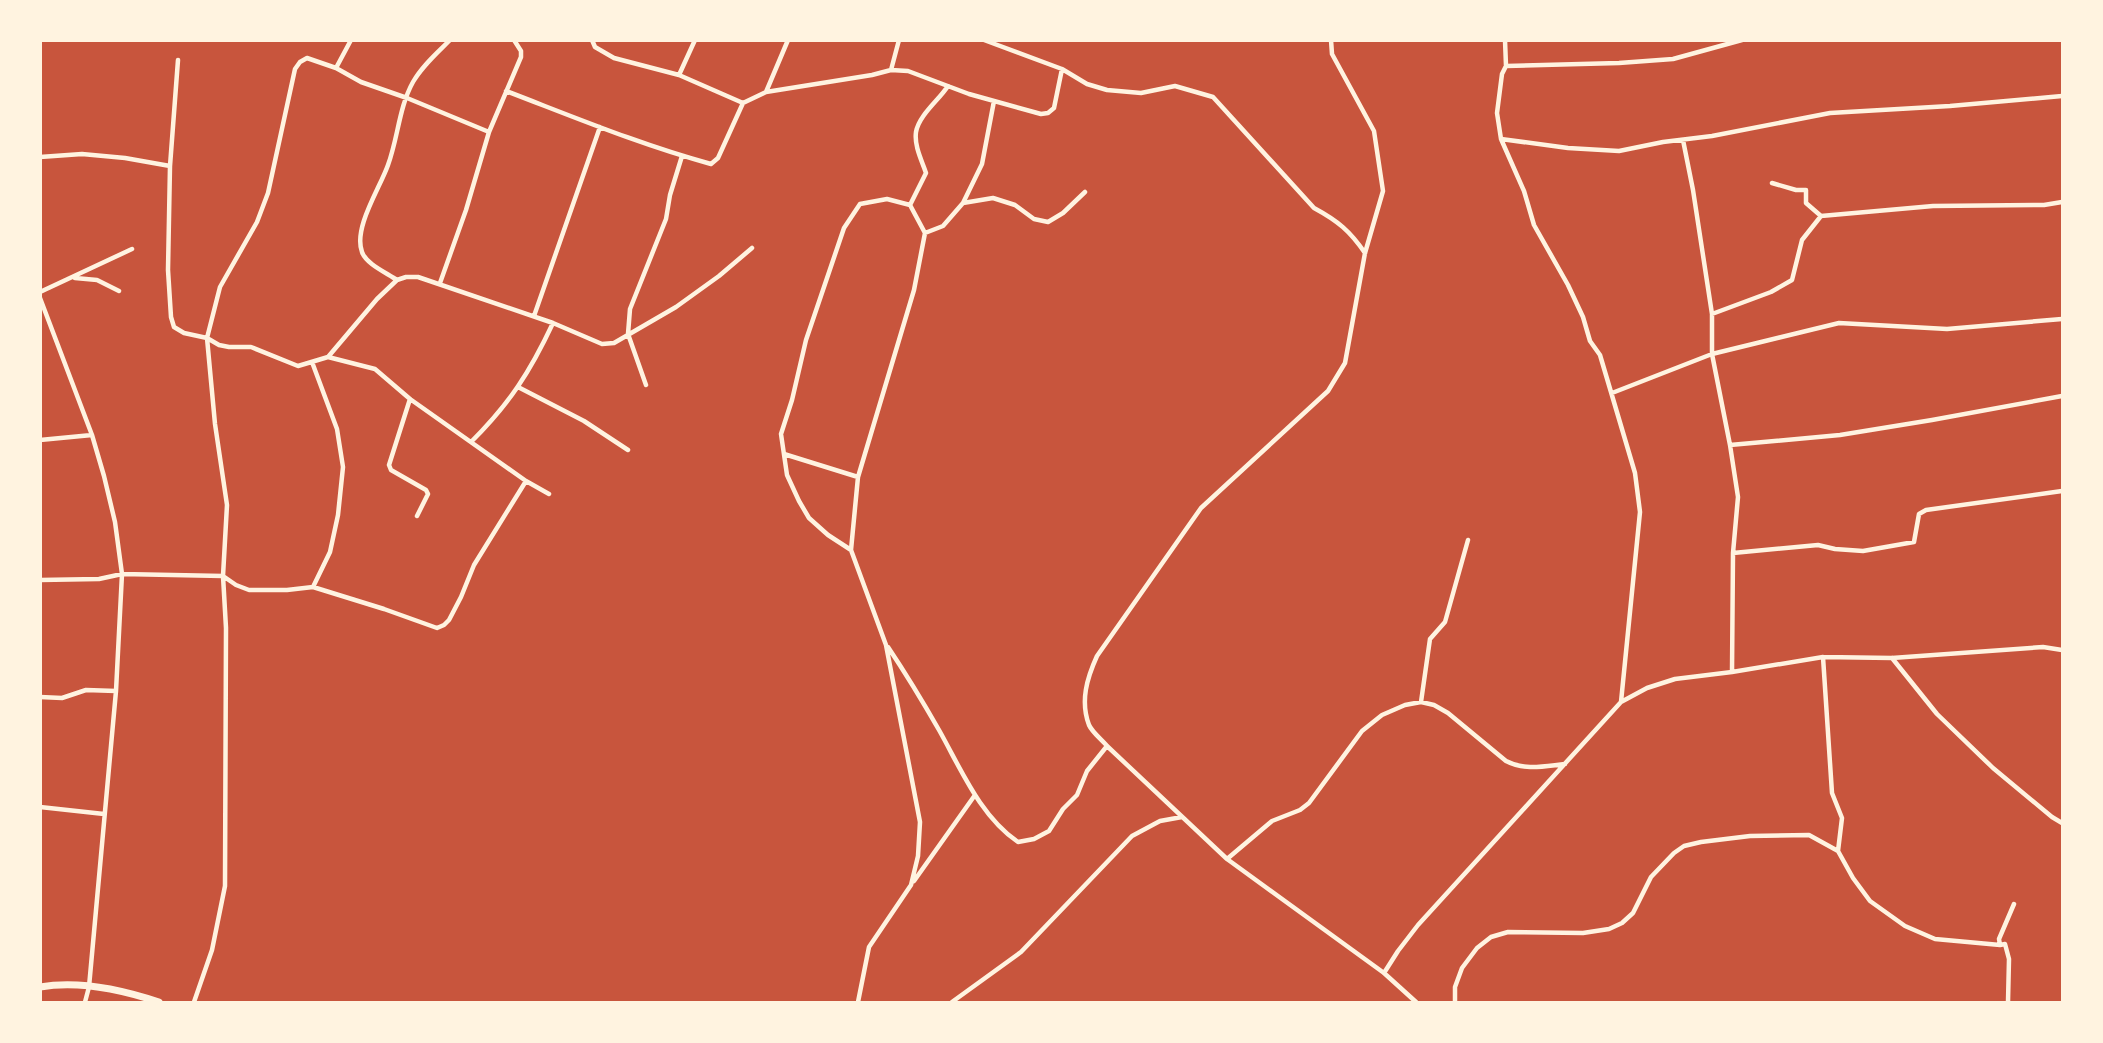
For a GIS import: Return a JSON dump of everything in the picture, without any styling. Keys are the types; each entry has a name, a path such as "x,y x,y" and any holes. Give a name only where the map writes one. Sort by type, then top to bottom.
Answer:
{"main road":[{"path":"40,987 69,985 89,987 135,994 159,1002"}],"street":[{"path":"336,68 351,40"},
{"path":"398,280 366,259 360,240 362,227 388,165 414,81 450,40"},
{"path":"440,284 466,210 489,132 521,57 521,51 514,40"},
{"path":"592,40 594,47 614,58 679,75 742,103"},
{"path":"679,75 695,40"},
{"path":"766,92 788,40"},
{"path":"891,70 899,40"},
{"path":"984,40 1062,69 1087,84 1107,90 1141,93 1175,86 1213,97 1314,208 1336,220 1354,236 1365,253"},
{"path":"1331,40 1332,54 1374,131 1383,190 1365,253 1345,363 1328,391 1201,508 1097,656 1088,676 1084,699 1089,726 1107,746 1227,859 1384,973 1416,1002"},
{"path":"1505,40 1506,66 1502,74 1497,113 1502,139 1524,191 1534,225 1573,296 1590,341 1600,356 1635,473 1640,512 1621,702"},
{"path":"1506,66 1673,59 1742,40"},
{"path":"194,1002 212,950 225,886 226,628 223,576 227,505 215,424 207,338 220,287 257,222 268,193 295,69 300,62 307,58 336,68 361,82 407,98 489,132"},
{"path":"178,60 170,166 168,270 171,318 174,327 184,333 207,338 219,345 251,347 298,366 328,357 375,369 410,399 526,481 549,494"},
{"path":"506,91 600,128 711,164 715,161 742,103 766,92 873,75 891,70 908,71 969,94 1041,114 1048,113 1054,108 1062,69"},
{"path":"910,206 926,173 917,146 916,131 924,116 948,86"},
{"path":"1502,139 1568,148 1619,151 1830,113 2062,96"},
{"path":"926,233 943,226 963,203 982,164 994,101"},
{"path":"534,316 600,128"},
{"path":"1683,140 1712,314 1712,354 1730,445 1737,497 1733,553 1732,672"},
{"path":"40,158 82,154 125,158 170,166"},
{"path":"646,385 628,334 630,309 666,219 681,156"},
{"path":"1772,183 1796,190 1806,190 1806,203 1821,216 1933,206 2044,205 2062,202"},
{"path":"963,203 993,198 1015,205 1034,219 1048,222 1063,213 1085,192"},
{"path":"851,550 828,536 809,518 787,475 781,434 792,400 806,340 844,228 860,204 887,199 910,206 926,233 914,290 858,477 851,550 886,645 920,822 918,856 911,885"},
{"path":"1712,314 1771,292 1792,280 1802,240 1821,216"},
{"path":"328,357 377,299 398,280 406,277 418,277 534,316 602,344 614,343 676,307 719,276 752,248"},
{"path":"40,292 132,249"},
{"path":"72,278 97,280 119,291"},
{"path":"40,298 92,435 115,522 122,574 116,691 89,987 85,1002"},
{"path":"1612,393 1712,354 1839,323 1947,329 2062,319"},
{"path":"471,442 508,402 533,364 553,323"},
{"path":"312,362 338,429 343,467 338,515 330,552 313,587"},
{"path":"518,387 584,421 628,450"},
{"path":"1730,445 1840,435 2062,396"},
{"path":"410,399 388,465 391,470 426,490 428,494 417,516"},
{"path":"40,440 92,435"},
{"path":"784,454 858,477"},
{"path":"40,580 99,579 122,574 223,576 249,590 313,587 437,628 444,626 461,597 474,565 526,481"},
{"path":"1733,553 1818,545 1863,551 1914,542 1919,514 1926,510 2062,491"},
{"path":"1421,702 1430,639 1445,622 1468,540"},
{"path":"886,645 939,730 975,795 1007,835 1018,842 1035,839 1049,831 1077,795 1087,771 1107,746"},
{"path":"1384,973 1418,925 1621,702 1647,688 1675,679 1823,657 1892,658 2043,647 2062,650"},
{"path":"1823,657 1832,793 1842,818 1838,851"},
{"path":"1892,658 1937,714 1993,768 2062,823"},
{"path":"40,697 62,698 86,690 116,691"},
{"path":"1227,859 1272,821 1300,810 1309,803 1362,731 1382,715 1405,705 1421,702 1434,705 1449,713 1506,761 1516,766 1526,768 1565,764"},
{"path":"858,1002 869,947 975,795"},
{"path":"40,807 104,814"},
{"path":"952,1002 1021,952 1132,836 1160,821 1182,817"},
{"path":"1455,1002 1455,987 1462,968 1477,948 1491,938 1508,932 1583,933 1609,929 1622,924 1633,913 1651,877 1661,864 1684,846 1750,836 1796,834 1809,836 1838,851 1853,878 1870,901 1905,926 1935,939 2005,944 2008,959 2008,1002"},
{"path":"2000,945 1999,939 2014,904"}]}
